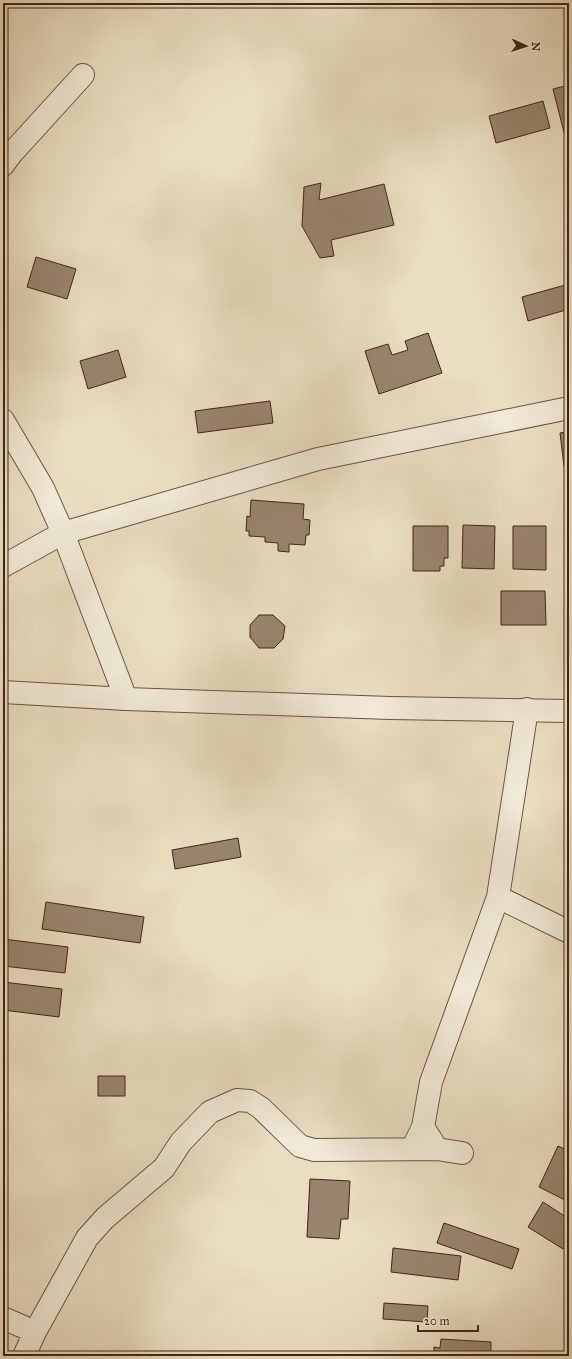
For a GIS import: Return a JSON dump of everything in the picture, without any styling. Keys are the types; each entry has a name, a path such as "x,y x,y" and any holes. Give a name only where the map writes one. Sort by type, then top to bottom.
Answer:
{"street":[{"path":"3,165 12,153 83,75"},
{"path":"3,566 63,533 318,459 569,408"},
{"path":"3,420 43,488 63,533 126,699"},
{"path":"3,692 126,699 390,708 569,710"},
{"path":"412,1150 423,1127 432,1082 498,897 527,709"},
{"path":"498,897 569,932"},
{"path":"24,1356 87,1238 105,1218 164,1168 181,1142 210,1112 237,1100 250,1101 262,1108 300,1146 314,1150 437,1150 462,1153"},
{"path":"423,1127 437,1150"},
{"path":"3,1318 36,1332"}],"building":[{"path":"569,85 569,152 553,89"},
{"path":"543,101 550,128 496,143 489,116"},
{"path":"321,183 319,200 384,184 394,225 331,240 334,256 320,258 302,226 304,187"},
{"path":"36,257 76,269 67,299 27,287"},
{"path":"569,284 569,309 528,321 522,297"},
{"path":"428,333 442,373 379,394 365,351 388,344 392,355 408,350 405,341"},
{"path":"118,350 126,377 88,389 80,361"},
{"path":"270,401 273,423 198,433 195,411"},
{"path":"569,431 569,465 564,466 560,433"},
{"path":"251,500 304,504 303,519 310,520 309,535 306,535 305,545 289,544 289,552 278,551 278,543 265,542 265,537 249,536 249,531 246,531 247,516 250,517"},
{"path":"463,525 495,526 494,569 462,568"},
{"path":"413,526 448,526 448,558 444,558 444,566 440,566 440,571 413,571"},
{"path":"513,526 546,526 546,570 513,569"},
{"path":"501,591 545,591 546,625 501,625"},
{"path":"259,615 273,615 285,626 283,639 274,648 259,648 250,637 250,625"},
{"path":"238,838 241,857 175,869 172,850"},
{"path":"46,902 144,917 140,943 42,929"},
{"path":"3,939 68,947 65,973 3,966"},
{"path":"3,982 62,989 59,1017 3,1010"},
{"path":"98,1076 125,1076 125,1096 98,1096"},
{"path":"558,1146 569,1151 569,1202 539,1187"},
{"path":"310,1179 350,1181 348,1219 341,1219 339,1239 307,1237"},
{"path":"543,1202 569,1219 569,1239 563,1249 528,1227"},
{"path":"444,1223 519,1249 512,1269 437,1243"},
{"path":"393,1248 461,1256 458,1280 391,1272"},
{"path":"384,1303 428,1306 427,1322 383,1319"},
{"path":"441,1339 491,1342 491,1356 434,1356 434,1347 440,1348"}]}
